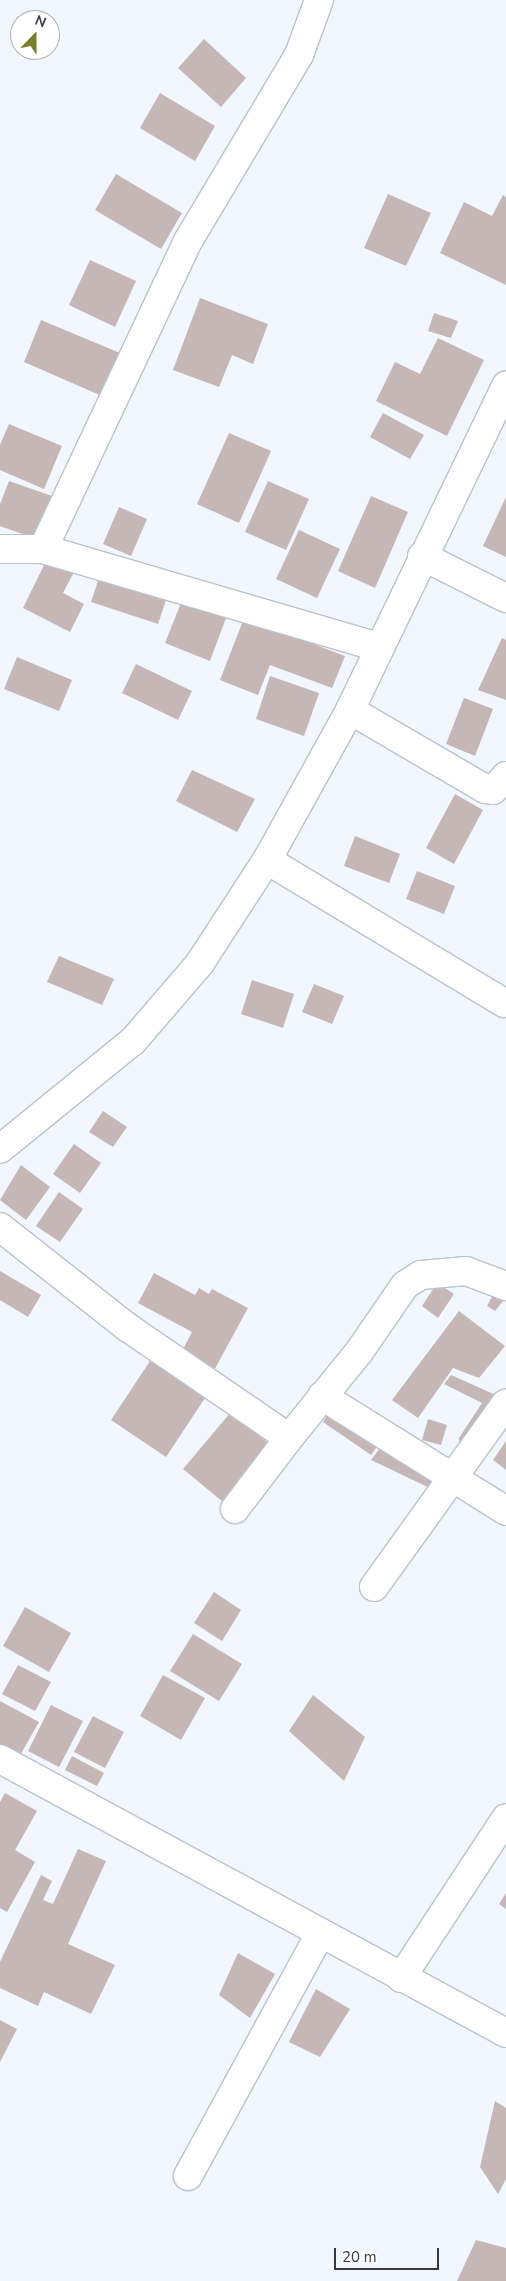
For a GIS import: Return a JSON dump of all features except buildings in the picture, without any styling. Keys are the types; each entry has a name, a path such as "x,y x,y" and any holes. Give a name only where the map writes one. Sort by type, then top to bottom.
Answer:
{"street":[{"path":"43,550 188,241 299,55 319,0"},
{"path":"0,1149 134,1041 200,964 267,860 350,710 422,556 506,386"},
{"path":"0,549 43,550 379,647"},
{"path":"422,556 506,598"},
{"path":"350,710 485,790 493,790 506,776"},
{"path":"267,860 504,1003"},
{"path":"0,1227 127,1327 289,1438"},
{"path":"234,1509 322,1396 360,1352 405,1285 420,1275 466,1271 506,1286"},
{"path":"322,1396 506,1511"},
{"path":"374,1587 454,1479 506,1403"},
{"path":"0,1759 319,1936 506,2033"},
{"path":"401,1978 506,1818"},
{"path":"188,2176 319,1936"}]}
